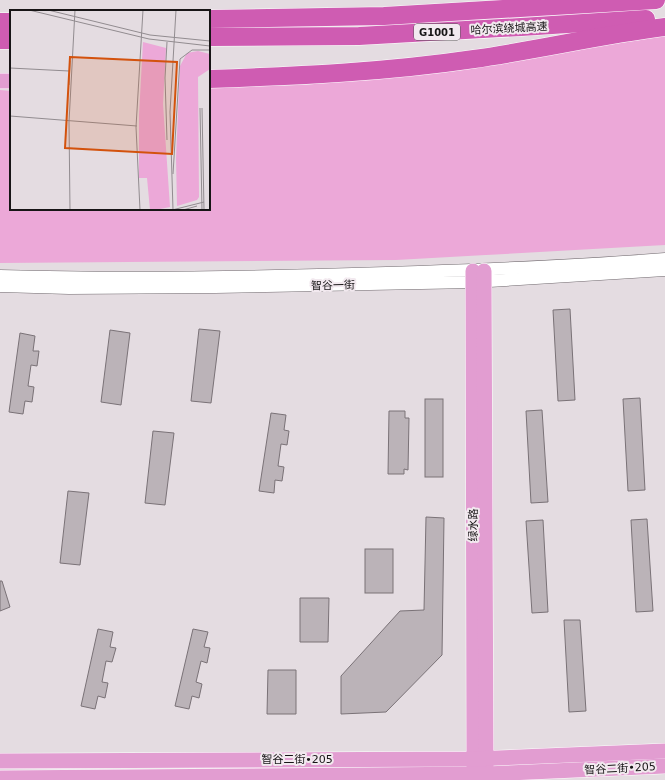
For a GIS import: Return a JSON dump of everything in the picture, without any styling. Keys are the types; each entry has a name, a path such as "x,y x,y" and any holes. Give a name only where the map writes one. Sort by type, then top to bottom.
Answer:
{"highway":[{"name":"哈尔滨绕城高速","path":"210,19 384,16 656,0"},
{"name":"哈尔滨绕城高速","path":"210,37 359,36 665,17"},
{"path":"210,79 302,76 387,70 476,59 590,38 665,27"}],"main road":[{"name":"绿水路","path":"478,276 480,777"},
{"name":"智谷二街•205","path":"0,761 480,758 665,751"},
{"name":"智谷二街•205","path":"0,778 105,779 480,777 665,766"}],"street":[{"name":"智谷一街","path":"0,276 182,278 273,276 478,276 665,259"},
{"name":"智谷一街","path":"0,286 69,288 215,287 665,270"},
{"path":"105,760 105,779"}],"shaded area":[{"path":"665,36 665,245 396,260 0,263 0,90 10,91 10,210 210,210 210,87 303,85 456,71 556,53"}],"building":[{"path":"570,309 575,400 558,401 553,310"},
{"path":"199,329 220,331 211,403 191,401"},
{"path":"110,330 130,333 121,405 101,402"},
{"path":"20,333 35,336 33,351 39,351 37,366 31,365 28,386 34,387 32,402 25,401 23,414 9,412"},
{"path":"640,398 645,490 628,491 623,399"},
{"path":"425,399 443,399 443,477 425,477"},
{"path":"542,410 548,502 531,503 526,411"},
{"path":"389,411 405,411 405,418 409,418 408,470 404,469 404,474 388,474"},
{"path":"271,413 286,415 284,430 289,431 287,445 281,444 278,466 284,467 282,481 275,480 274,493 259,491"},
{"path":"153,431 174,433 165,505 145,503"},
{"path":"68,491 89,493 80,565 60,563"},
{"path":"426,517 444,518 442,655 386,712 341,714 341,676 400,611 424,610"},
{"path":"647,519 653,611 636,612 631,520"},
{"path":"543,520 548,612 532,613 526,521"},
{"path":"365,549 393,549 393,593 365,593"},
{"path":"0,581 2,581 10,607 0,611"},
{"path":"300,598 329,598 328,642 300,642"},
{"path":"564,620 580,620 586,711 569,712"},
{"path":"98,629 113,632 110,647 116,648 112,662 106,661 102,682 108,683 105,698 98,696 95,709 81,706"},
{"path":"193,629 208,632 204,647 210,648 207,663 201,661 196,682 202,684 199,698 192,696 189,709 175,706"},
{"path":"268,670 296,670 296,714 267,714"}]}
